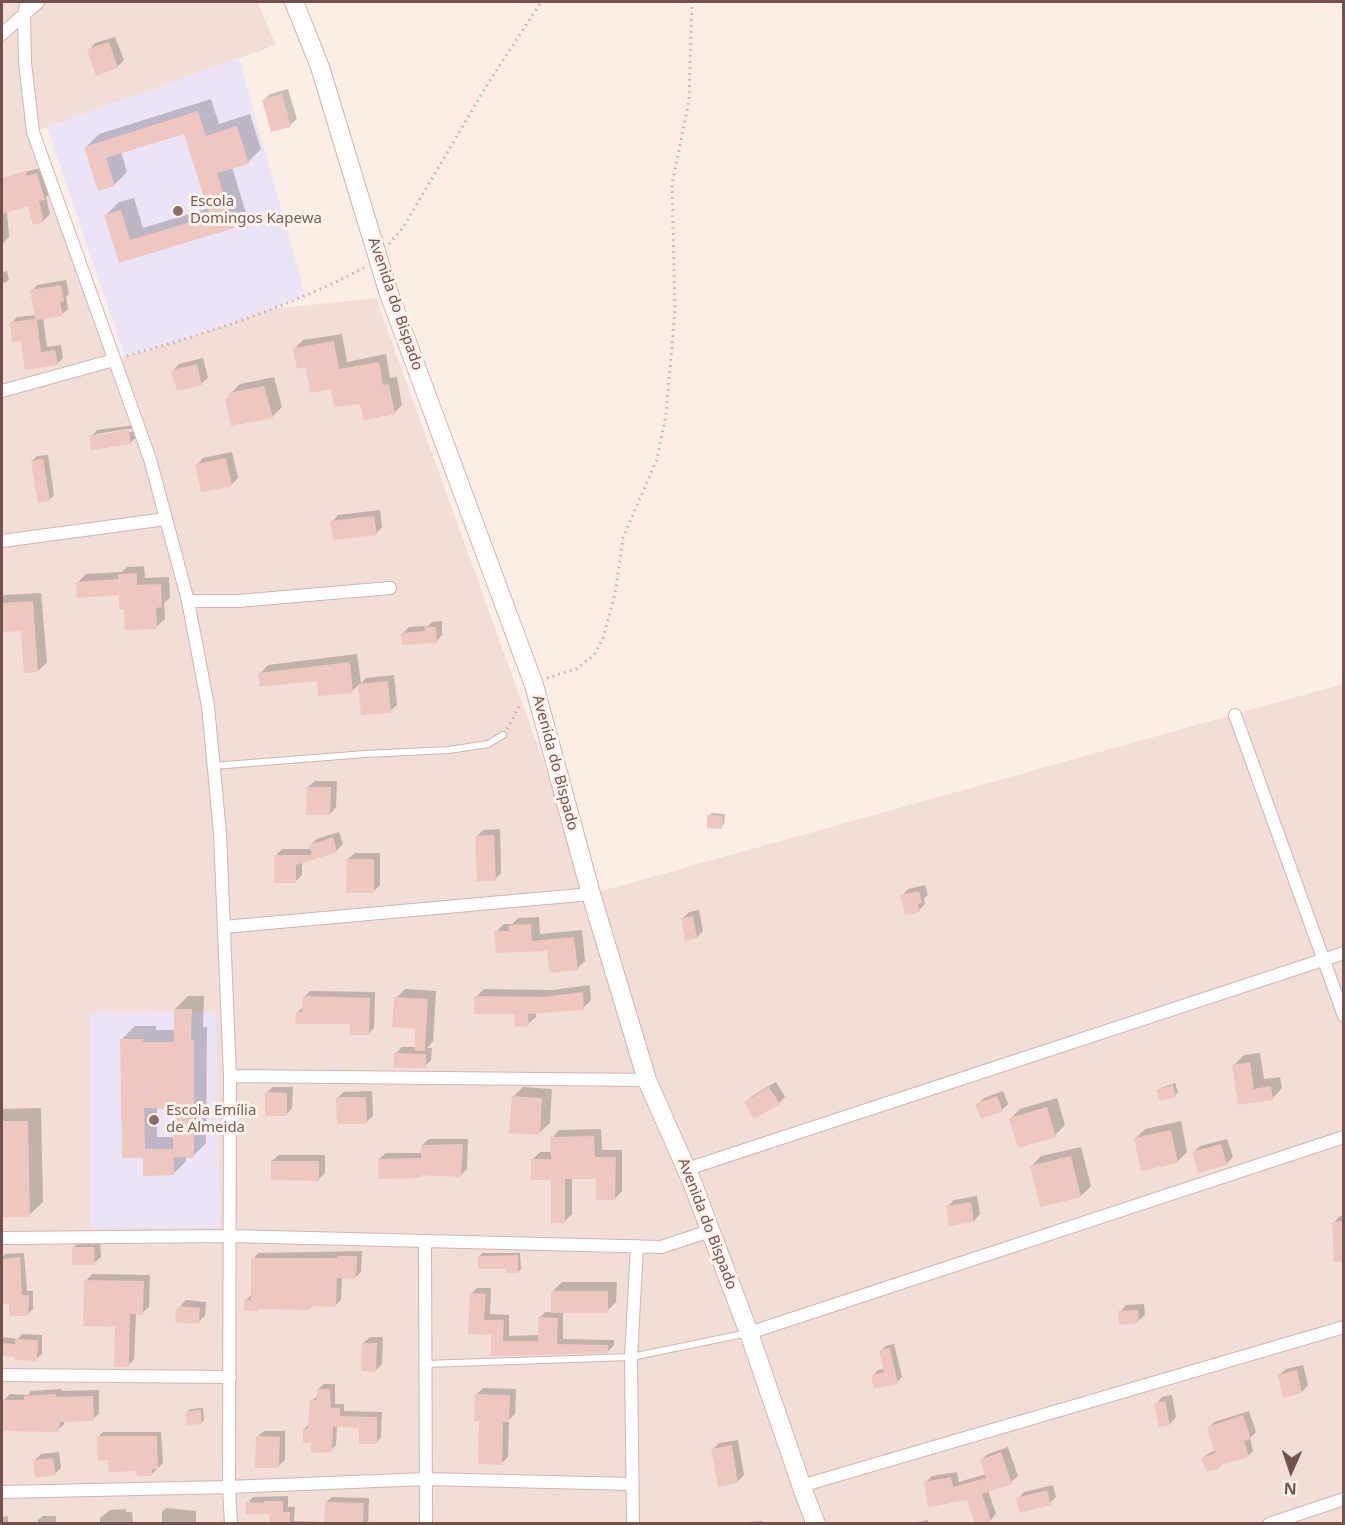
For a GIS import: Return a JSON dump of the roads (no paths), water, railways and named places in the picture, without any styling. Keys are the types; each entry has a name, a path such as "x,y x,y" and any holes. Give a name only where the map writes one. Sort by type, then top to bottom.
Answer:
{"main road":[{"name":"Avenida do Bispado","path":"294,2 320,67 388,291 534,685 591,894 647,1080 687,1169 749,1333 816,1524"}],"street":[{"path":"2,34 25,8 38,2"},
{"path":"25,8 25,63 33,132 150,459 188,601 208,706 220,833 231,1076 231,1524"},
{"path":"2,391 114,360"},
{"path":"2,541 166,519"},
{"path":"188,601 238,601 390,588"},
{"path":"1235,714 1344,1016"},
{"path":"224,927 591,894"},
{"path":"687,1169 1344,953"},
{"path":"231,1076 647,1080"},
{"path":"749,1333 1344,1137"},
{"path":"2,1238 231,1236 661,1247 710,1231"},
{"path":"425,1241 426,1524"},
{"path":"633,1524 631,1357 637,1246"},
{"path":"801,1486 1344,1327"},
{"path":"2,1375 230,1377"},
{"path":"2,1492 230,1487 426,1479 633,1484"},
{"path":"1269,1524 1344,1499"}],"lane":[{"path":"213,766 449,750 488,744 503,735"},
{"path":"425,1364 631,1357 749,1333"}],"place":[{"name":"Escola Domingos Kapewa","path":"178,211"},
{"name":"Escola Emília de Almeida","path":"154,1120"}]}
